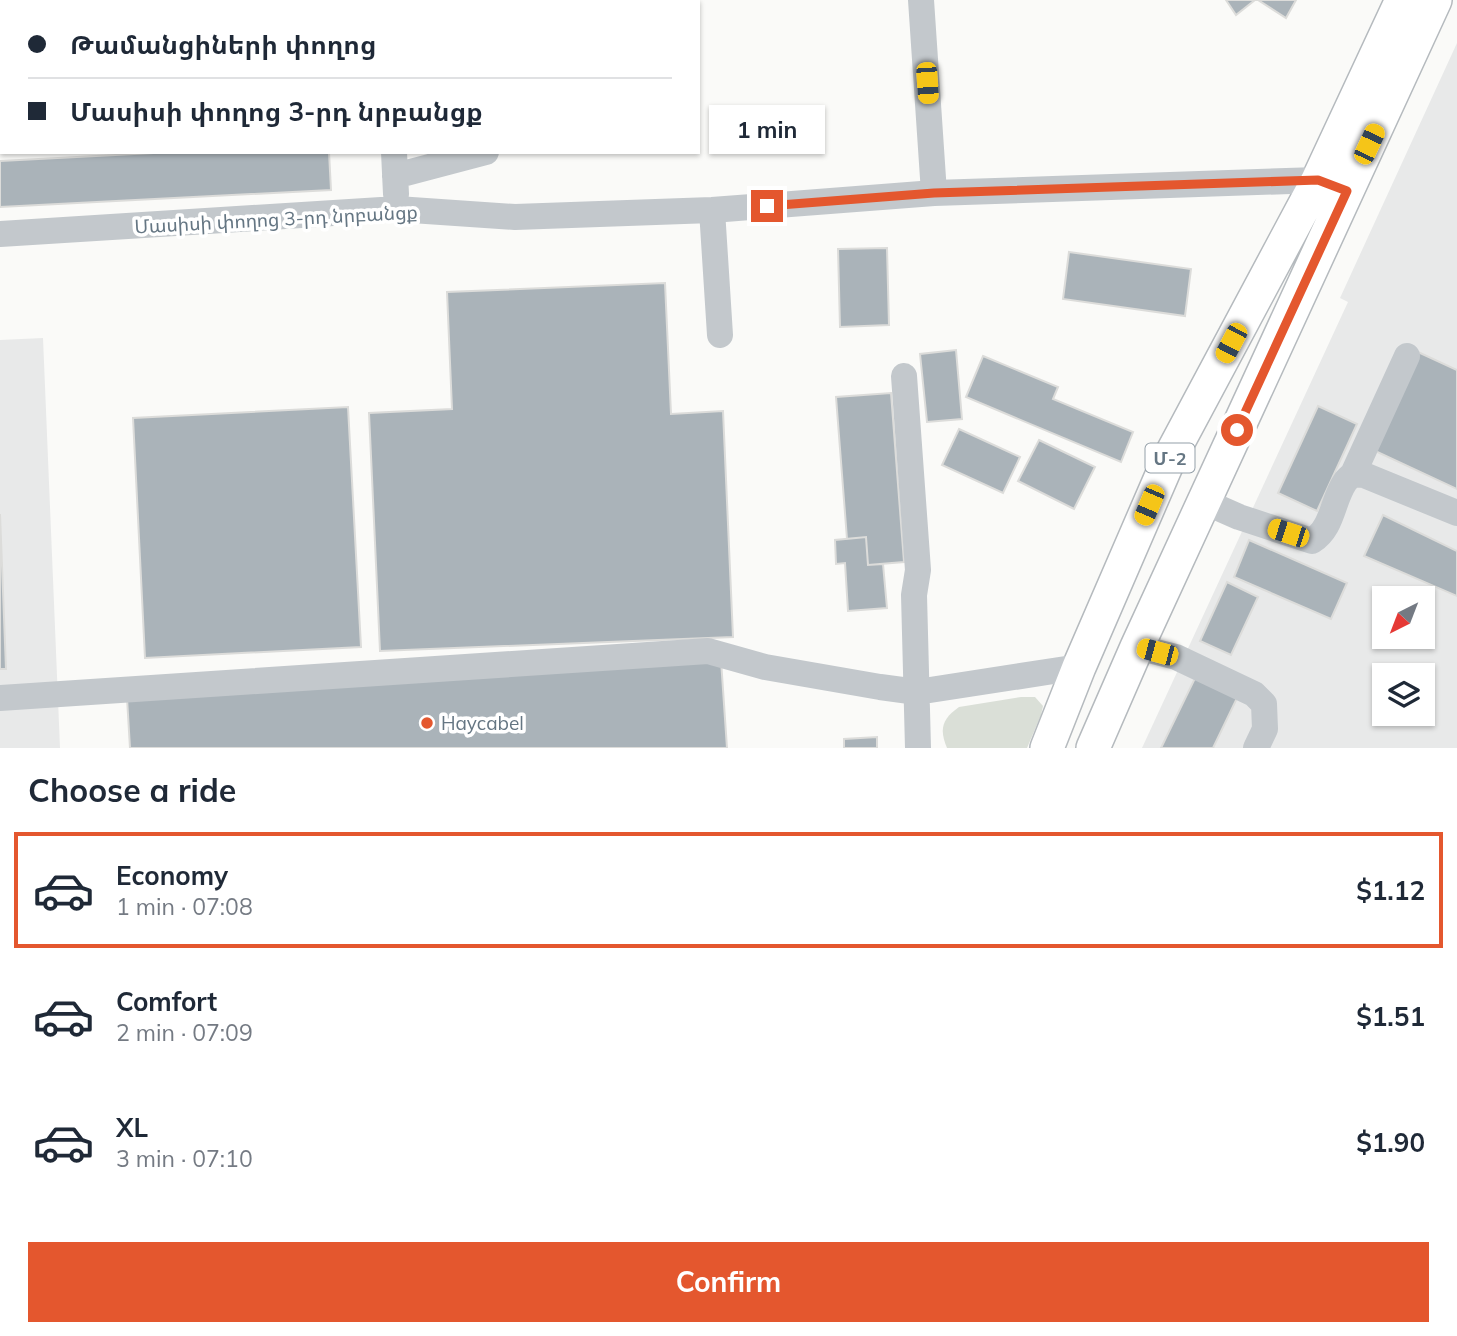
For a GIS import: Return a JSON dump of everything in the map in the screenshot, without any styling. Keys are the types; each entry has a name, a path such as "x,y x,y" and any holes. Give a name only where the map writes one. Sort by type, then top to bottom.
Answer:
{"main road":[{"name":"Մ-2","path":"1093,748 1205,502 1332,186 1402,0"},
{"name":"Մ-2","path":"1047,748 1169,459 1332,186 1435,0"}],"street":[{"path":"921,0 934,193"},
{"path":"397,209 394,164 470,154"},
{"name":"Մասիսի փողոց 3-րդ նրբանցք","path":"0,234 397,209 515,217 712,210 934,193 1332,186"},
{"path":"712,210 720,335"},
{"path":"1205,502 1240,517 1312,541 1319,537 1326,528 1345,482 1353,474 1407,356"},
{"path":"904,376 918,570 914,595 918,748"},
{"path":"1353,474 1364,475 1457,513"},
{"path":"1137,647 1176,657 1254,694 1264,704 1265,729 1256,748"},
{"path":"0,698 708,652 765,667 917,692 1079,667"}],"shaded area":[{"path":"1457,43 1457,748 1142,748 1348,302 1340,298"},
{"path":"43,338 60,748 0,748 0,340"},
{"path":"1035,697 1043,706 1027,748 947,748 943,735 944,725 959,707"}],"building":[{"path":"1226,0 1255,0 1236,15"},
{"path":"1258,0 1296,0 1286,18"},
{"path":"135,154 329,154 331,190 0,207 0,161"},
{"path":"887,248 889,325 840,327 838,249"},
{"path":"1069,252 1191,269 1185,316 1063,299"},
{"path":"665,283 671,414 723,411 733,637 380,651 369,413 452,409 447,292"},
{"path":"956,350 962,419 927,422 920,354"},
{"path":"1418,352 1457,370 1457,489 1373,450"},
{"path":"983,356 1058,387 1053,399 1133,432 1121,462 966,397"},
{"path":"891,393 904,562 868,565 866,537 847,539 836,397"},
{"path":"1318,406 1357,424 1317,511 1278,493"},
{"path":"348,407 361,647 145,658 133,418"},
{"path":"959,429 1020,457 1003,493 942,465"},
{"path":"1039,440 1095,467 1074,509 1018,481"},
{"path":"0,514 6,669 0,669"},
{"path":"1383,515 1457,551 1457,596 1435,586 1364,556"},
{"path":"866,537 868,565 883,564 887,608 848,611 845,563 836,564 835,540"},
{"path":"1249,540 1347,583 1331,619 1234,577"},
{"path":"1227,582 1258,597 1231,655 1200,641"},
{"name":"Haycabel","path":"721,660 727,748 130,748 127,698"},
{"path":"1197,674 1239,694 1213,748 1161,748"},
{"path":"877,737 877,748 844,748 844,739"}],"place":[{"name":"Haycabel","path":"427,723"}],"route":[{"path":"767,206 934,193 1318,180 1347,191 1237,430"}]}
